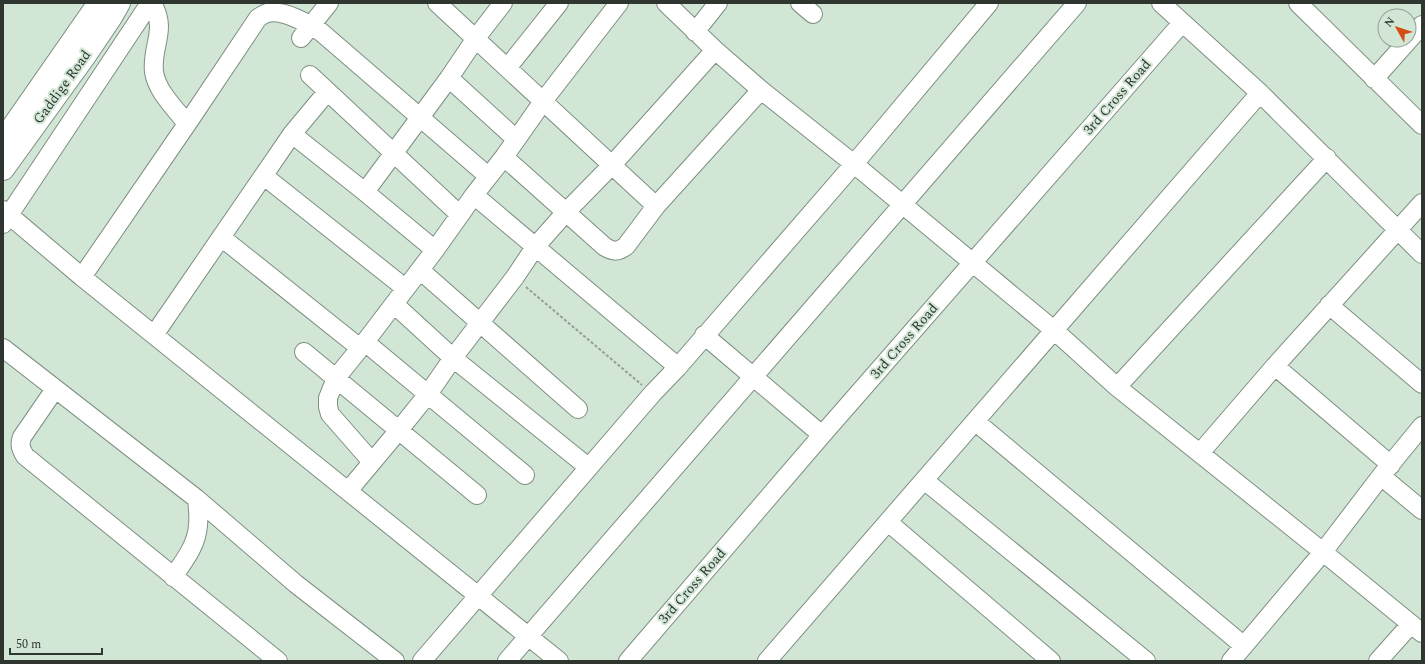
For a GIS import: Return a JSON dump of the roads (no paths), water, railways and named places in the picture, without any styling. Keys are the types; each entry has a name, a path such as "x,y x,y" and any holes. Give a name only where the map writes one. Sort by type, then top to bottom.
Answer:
{"main road":[{"name":"Gaddige Road","path":"3,141 100,3"},
{"name":"Gaddige Road","path":"3,169 84,57 119,3"}],"street":[{"path":"187,124 159,88 154,73 159,19 157,12 151,3 5,217 82,276 478,596 529,635 559,661"},
{"path":"306,32 329,3"},
{"path":"364,192 449,78 476,38 504,3"},
{"path":"508,67 559,3"},
{"path":"372,462 330,414 328,398 336,378 420,270 488,176 504,157 544,100 619,3"},
{"path":"666,3 695,32 761,90 903,204 1055,331 1117,386 1416,629 1378,661"},
{"path":"695,32 718,3"},
{"path":"422,661 588,467 678,367 704,335 854,164 989,3"},
{"path":"507,661 1077,3"},
{"path":"1162,3 1182,23 1260,93 1422,254"},
{"path":"1298,3 1422,125"},
{"path":"441,4 656,206"},
{"path":"82,276 258,18 268,13 279,13 295,18 306,32"},
{"name":"3rd Cross Road","path":"628,661 822,435 1182,23"},
{"path":"1374,79 1421,30"},
{"path":"306,32 321,32 488,176"},
{"path":"348,491 428,394 535,246 612,165 715,50"},
{"path":"310,75 460,215"},
{"path":"449,78 516,139"},
{"path":"504,157 605,247 616,251 620,250 626,246 656,206 761,90"},
{"path":"154,335 292,134 327,92"},
{"path":"767,661 1260,93"},
{"path":"292,134 435,250"},
{"path":"1117,386 1327,158"},
{"path":"264,176 405,288"},
{"path":"474,195 678,367"},
{"path":"1200,454 1275,366 1422,203"},
{"path":"221,237 428,394 525,475"},
{"path":"420,270 578,409"},
{"path":"394,304 453,358 588,467"},
{"path":"1329,305 1422,384"},
{"path":"704,335 822,435"},
{"path":"3,348 197,499 296,584 395,661"},
{"path":"304,352 477,495"},
{"path":"1275,366 1386,470 1422,510"},
{"path":"55,389 22,437 20,449 25,456 278,661"},
{"path":"976,422 1244,646"},
{"path":"1231,661 1323,552 1386,470 1422,427"},
{"path":"924,480 1146,661"},
{"path":"173,577 190,552 195,541 198,525 197,499"},
{"path":"888,522 1051,661"}]}
